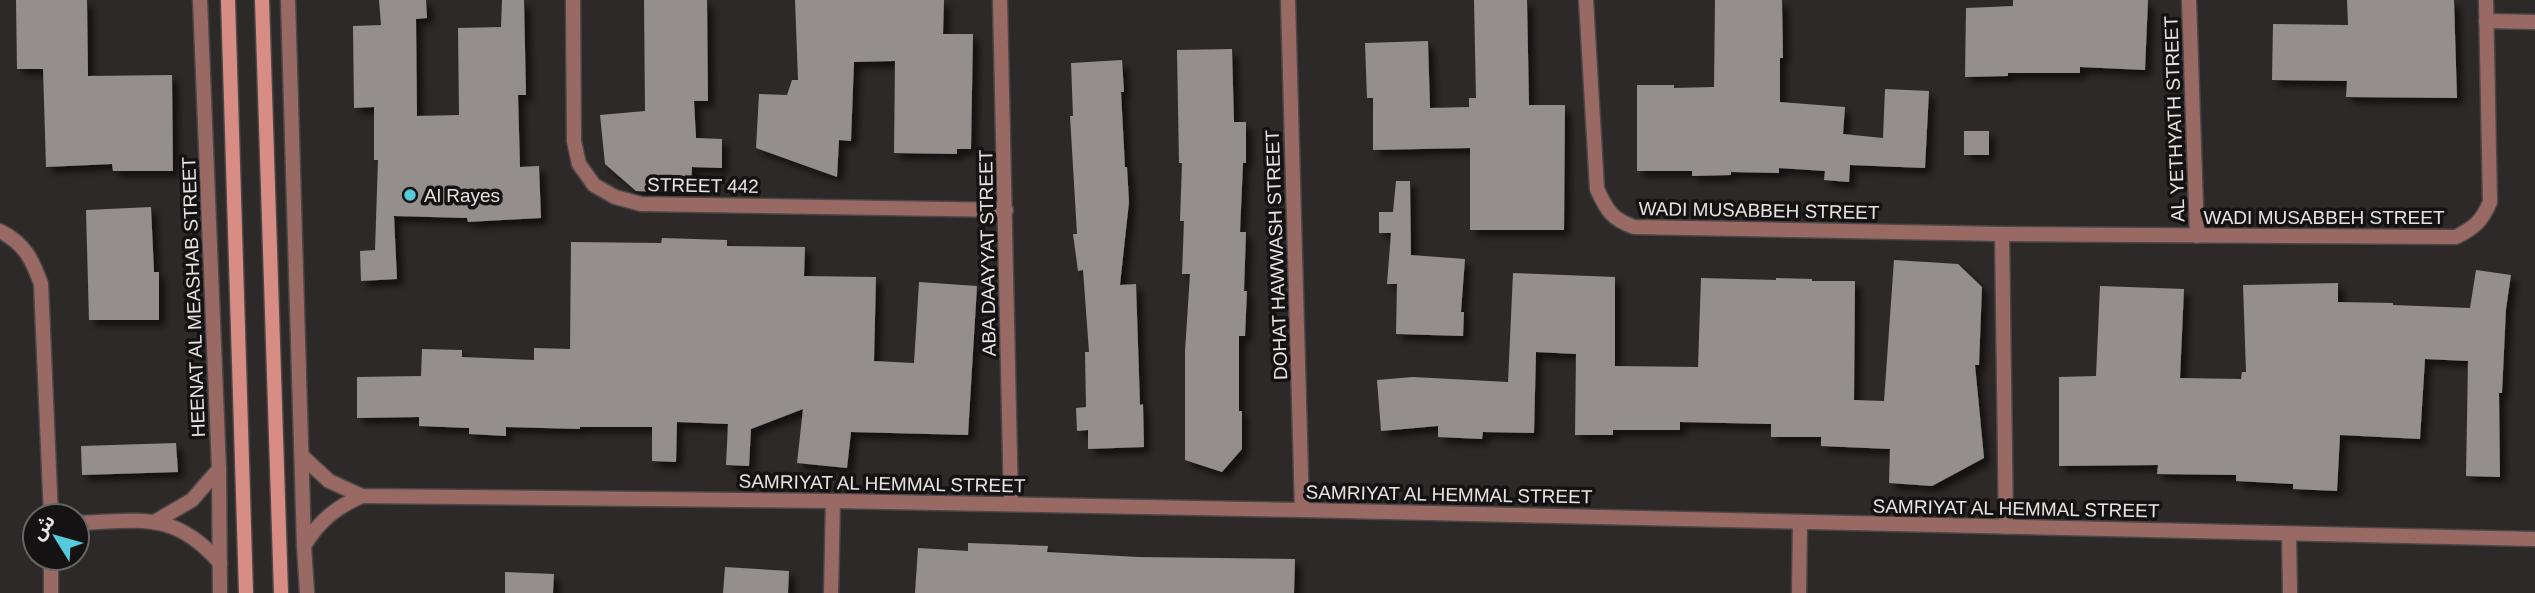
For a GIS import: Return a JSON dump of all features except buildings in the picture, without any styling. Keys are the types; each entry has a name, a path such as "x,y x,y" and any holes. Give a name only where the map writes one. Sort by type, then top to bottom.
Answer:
{"street":[{"name":"HEENAT AL MEASHAB STREET","path":"200,0 219,469 220,593"},
{"path":"228,0 246,593"},
{"path":"262,0 281,593"},
{"path":"288,0 307,593"},
{"name":"STREET 442","path":"573,0 574,141 579,164 594,185 615,197 641,204 1006,210"},
{"name":"ABA DAAYYAT STREET","path":"1000,0 1011,504"},
{"name":"DOHAT HAWWASH STREET","path":"1287,0 1303,510"},
{"name":"WADI MUSABBEH STREET","path":"1586,0 1597,189 1605,208 1618,221 1634,228 2456,237 2473,229 2484,218 2490,202 2486,0"},
{"name":"AL YETHYATH STREET","path":"2189,0 2197,236"},
{"path":"2486,21 2535,22"},
{"path":"0,231 13,238 32,258 41,284 50,502"},
{"path":"2003,234 2006,527"},
{"name":"SAMRIYAT AL HEMMAL STREET","path":"302,456 329,481 362,496"},
{"path":"156,521 192,500 219,469"},
{"name":"SAMRIYAT AL HEMMAL STREET","path":"304,546 314,529 328,514 344,503 362,496 1011,504 2535,539"},
{"path":"831,593 833,501"},
{"path":"91,523 156,521 192,536 207,548 219,563"},
{"path":"1799,593 1800,522"},
{"path":"2289,534 2290,593"},
{"path":"51,572 51,593"}],"place":[{"name":"Al Rayes","path":"410,195"}]}
